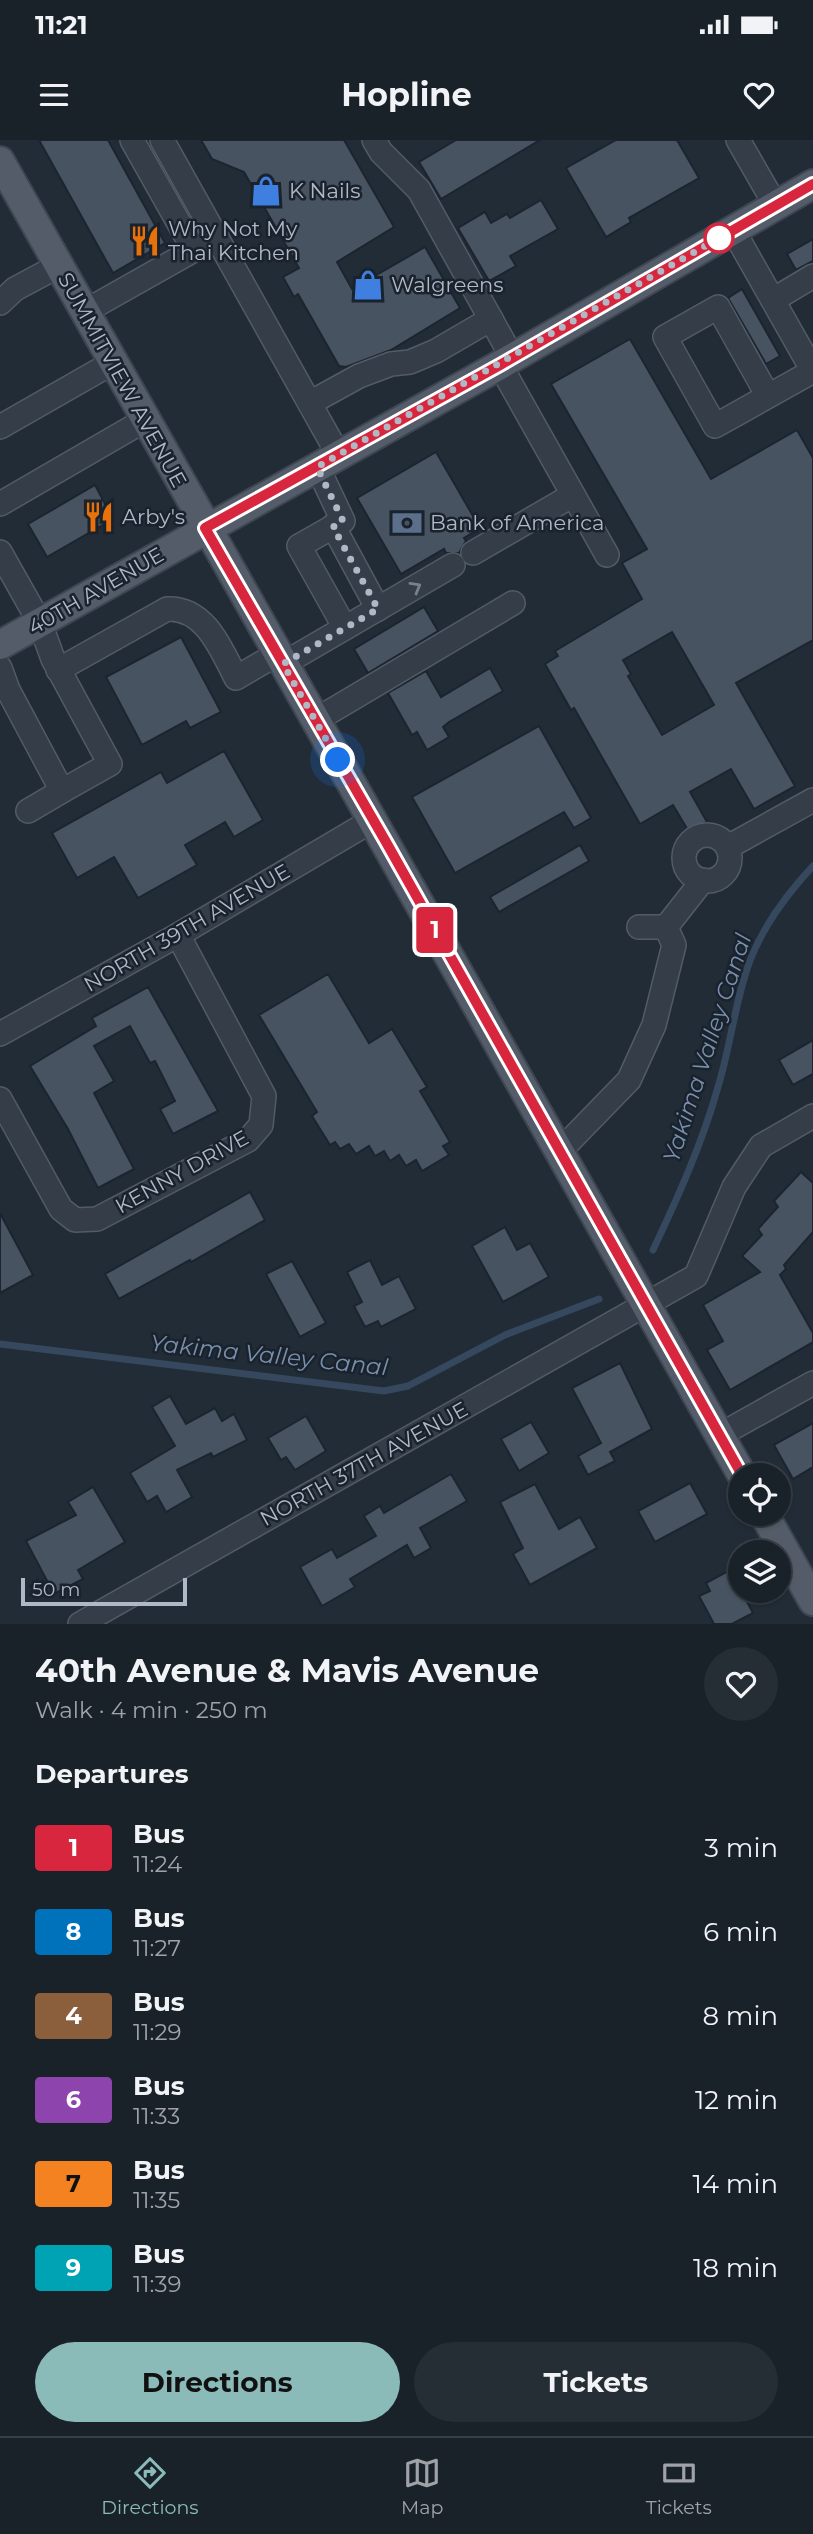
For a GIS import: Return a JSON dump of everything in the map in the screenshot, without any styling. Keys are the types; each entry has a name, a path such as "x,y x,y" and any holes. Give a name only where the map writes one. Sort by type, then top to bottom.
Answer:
{"main road":[{"name":"SUMMITVIEW AVENUE","path":"0,161 735,1463"},
{"name":"40TH AVENUE","path":"0,645 506,361 813,184"},
{"path":"771,1526 813,1601"}],"street":[{"path":"132,140 194,250"},
{"path":"162,140 310,403 343,521 299,546 345,628"},
{"path":"374,140 381,152 419,190 491,319 506,361 573,495 607,555"},
{"path":"738,140 776,206"},
{"path":"733,230 813,371 715,426 665,337 718,307 768,396"},
{"path":"84,312 217,237"},
{"path":"0,303 15,289 58,266"},
{"path":"773,300 813,276"},
{"path":"310,403 359,376 391,364 410,362 436,351 491,319"},
{"path":"0,427 112,363"},
{"path":"0,504 145,420"},
{"path":"473,553 573,495"},
{"path":"333,527 378,609"},
{"path":"0,552 40,622 58,670 110,764 27,811"},
{"path":"58,670 167,609 178,609 197,616 211,634 236,678 345,628 453,565"},
{"path":"316,720 513,603"},
{"path":"0,668 8,691 62,790"},
{"path":"728,847 813,800"},
{"name":"NORTH 39TH AVENUE","path":"0,1034 178,935 373,820"},
{"path":"701,835 709,835 723,841 728,847 730,862 723,875 710,881 703,880 696,878 686,867 684,859 688,844 701,835"},
{"path":"666,927 703,880"},
{"path":"639,927 666,927"},
{"path":"560,1151 629,1080 654,1025 674,945 666,927"},
{"name":"KENNY DRIVE","path":"0,1099 61,1209 75,1220 97,1219 248,1140 261,1125 264,1096 178,935"},
{"name":"NORTH 37TH AVENUE","path":"80,1624 696,1276 734,1187 761,1146 813,1116"},
{"path":"720,1435 813,1383"}],"building":[{"path":"39,140 108,140 165,243 113,273"},
{"path":"201,140 344,140 394,227 337,262 352,289 425,247 460,308 391,350 346,367 339,366 298,294 294,297 283,277 299,268 244,172 212,159"},
{"path":"456,140 540,140 441,199 419,162"},
{"path":"616,140 677,140 699,178 629,218 631,222 606,237 566,168"},
{"path":"541,200 558,229 510,256 516,266 489,281 458,228 485,212 491,223 507,214 510,218"},
{"path":"813,239 813,261 796,270 787,254"},
{"path":"742,289 780,356 766,364 728,298"},
{"path":"630,339 711,479 797,430 813,458 813,640 736,683 795,786 754,809 731,769 690,792 707,822 689,832 673,805 640,824 574,708 571,710 545,664 558,656 555,651 642,599 622,563 647,549 551,384","holes":["672,632 714,705 662,735 628,676 631,674 623,660"]},
{"path":"436,452 480,528 464,538 466,541 459,553 446,553 444,549 401,574 357,498"},
{"path":"95,485 113,519 47,557 28,524"},
{"path":"424,607 438,631 368,673 354,649"},
{"path":"181,637 221,712 190,728 186,721 142,745 106,677"},
{"path":"490,668 503,691 449,722 443,727 449,737 427,750 417,732 412,735 388,693 426,671 441,697"},
{"path":"539,726 591,818 574,828 564,812 455,873 412,797"},
{"path":"224,751 263,820 234,837 225,822 185,845 197,865 138,898 114,857 77,878 52,833 161,772 167,783"},
{"path":"580,845 589,861 499,912 490,897"},
{"path":"328,974 369,1043 392,1029 427,1087 420,1091 450,1142 443,1146 449,1155 422,1171 416,1160 406,1166 399,1155 390,1161 384,1151 375,1156 369,1146 356,1154 349,1144 340,1149 335,1142 330,1145 312,1116 317,1112 259,1015"},
{"path":"148,987 218,1111 173,1134 160,1109 175,1101 155,1061 150,1063 130,1026 94,1046 114,1081 94,1093 134,1169 98,1188 68,1129 30,1066 96,1026 92,1018"},
{"path":"813,1040 813,1074 793,1085 779,1060"},
{"path":"801,1172 813,1183 813,1232 784,1265 786,1269 780,1275 813,1333 813,1342 730,1390 707,1350 723,1341 703,1305 760,1272 742,1256 762,1235 758,1229 778,1207 774,1201"},
{"path":"250,1192 265,1220 119,1299 105,1274"},
{"path":"0,1213 33,1275 0,1293"},
{"path":"505,1227 517,1250 530,1243 549,1277 503,1302 472,1246"},
{"path":"370,1260 382,1285 399,1276 416,1309 381,1327 378,1321 365,1327 354,1306 362,1302 347,1272"},
{"path":"292,1261 326,1323 300,1337 266,1274"},
{"path":"620,1363 652,1429 610,1452 615,1461 588,1475 578,1456 601,1443 572,1388"},
{"path":"170,1396 186,1424 215,1408 222,1421 234,1414 247,1440 213,1457 211,1453 177,1470 192,1497 166,1512 157,1496 147,1502 130,1473 175,1446 152,1407"},
{"path":"306,1416 326,1451 295,1470 286,1457 281,1460 268,1438"},
{"path":"531,1422 549,1453 519,1471 501,1439"},
{"path":"813,1423 813,1467 793,1479 791,1463 784,1463 774,1445"},
{"path":"451,1474 467,1501 420,1528 431,1548 414,1558 407,1545 350,1579 355,1587 322,1606 300,1567 332,1549 337,1558 376,1536 364,1516 380,1506 384,1513"},
{"path":"690,1483 707,1514 655,1542 638,1511"},
{"path":"535,1484 559,1529 580,1517 597,1548 530,1585 513,1554 523,1548 500,1502"},
{"path":"93,1487 125,1542 78,1570 83,1579 54,1594 26,1541 76,1515 68,1502"},
{"path":"728,1571 728,1603 748,1603 753,1613 732,1624 714,1624 699,1596 710,1591 706,1583"}],"waterway":[{"name":"Yakima Valley Canal","path":"653,1250 705,1129 751,958 778,909 813,866"},
{"name":"Yakima Valley Canal","path":"0,1344 384,1391 408,1386 505,1335 599,1299"}],"bus line":[{"name":"1","path":"735,1463 386,842 205,528 500,365 813,184"}],"place":[{"name":"K Nails","path":"266,191"},
{"name":"Why Not My Thai Kitchen","path":"145,241"},
{"name":"Walgreens","path":"368,285"},
{"name":"Arby's","path":"99,517"},
{"name":"Bank of America","path":"407,523"}],"route":[{"path":"338,760 283,664 378,609 333,527 343,521 317,467 719,238"}]}
